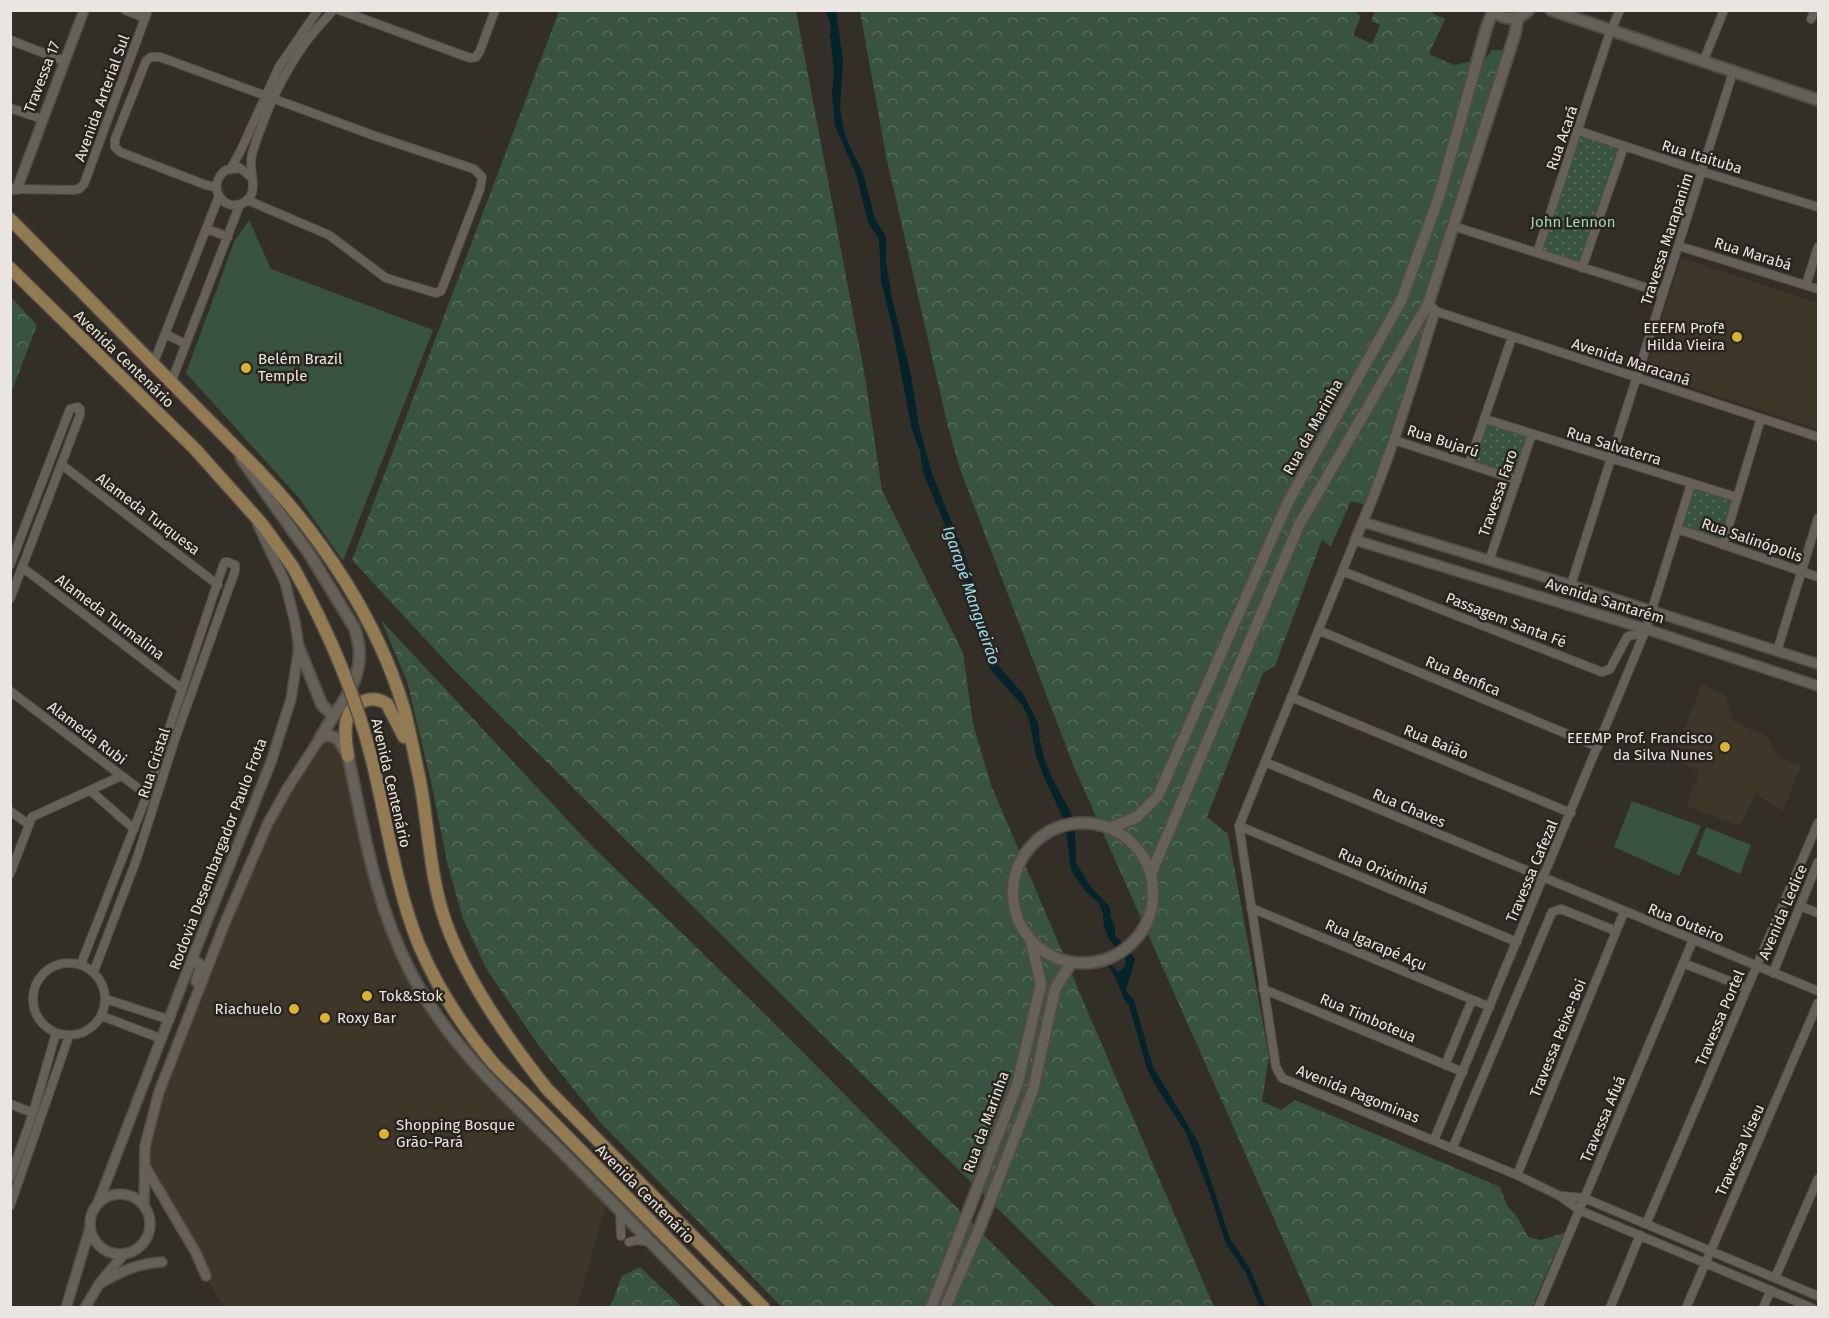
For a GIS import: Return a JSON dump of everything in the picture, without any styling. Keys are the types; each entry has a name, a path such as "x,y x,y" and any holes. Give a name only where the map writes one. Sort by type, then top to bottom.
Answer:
{"main road":[{"path":"1493,11 1507,19 1518,18 1529,10"},
{"path":"1551,10 1610,32 1818,100"},
{"name":"Rua da Marinha","path":"1110,828 1137,817 1158,796 1288,502 1401,301 1439,197 1493,11"},
{"path":"1151,874 1299,525 1432,308 1453,226 1515,34 1518,18"},
{"name":"Avenida Centenário","path":"10,219 172,380 280,492 316,540 358,605 374,636 404,709 419,777 432,868 446,921 465,964 491,1011 515,1049 547,1089 764,1308"},
{"name":"Avenida Centenário","path":"10,268 195,449 252,512 293,567 319,613 358,709 373,766 397,882 420,945 450,1004 494,1063 736,1308"},
{"name":"Avenida Centenário","path":"223,434 310,555 354,627 361,660"},
{"path":"299,648 322,705 334,716"},
{"name":"Rodovia Desembargador Paulo Frota","path":"320,738 353,686 361,660"},
{"path":"419,777 399,724 387,704 381,700 371,699 353,708 349,713 345,734 371,867 380,901 409,969 430,1006 455,1039 510,1102 715,1308"},
{"path":"320,738 328,735 338,739 348,756"},
{"path":"1080,823 1110,828 1136,846 1145,859 1151,874 1153,897 1148,920 1130,946 1117,955 1087,964 1056,959 1042,951 1031,940 1022,928 1016,913 1013,897 1019,865 1035,842 1064,826 1080,823"},
{"name":"Rua da Marinha","path":"932,1308 1017,1085 1041,984 1031,940"},
{"name":"Rua da Marinha","path":"945,1308 976,1237 1033,1090 1055,989 1071,963"}],"street":[{"name":"Travessa 17","path":"14,189 84,10"},
{"path":"125,10 146,14"},
{"path":"216,187 117,150 115,139 146,61 151,57 158,56 265,95 375,136 474,169 482,177 480,189 441,291 436,293 386,278 329,235 244,202 226,203 219,196 216,187 219,177 231,168 240,153 265,95 279,66 318,10"},
{"path":"172,380 228,237 244,202 253,192 251,157 274,99 290,67 307,41 333,10"},
{"path":"339,10 470,58 476,57 480,51 495,10"},
{"name":"Rua Acará","path":"1537,253 1610,32 1620,10"},
{"path":"1703,62 1724,10"},
{"path":"1811,19 1815,10"},
{"name":"Avenida Arterial Sul","path":"14,189 76,190 82,187 87,179 146,14"},
{"path":"10,40 64,61"},
{"name":"Travessa Marapanim","path":"1571,585 1733,72"},
{"path":"10,108 42,119"},
{"name":"Rua Itaituba","path":"1579,131 1818,207"},
{"path":"1582,268 1624,146"},
{"path":"231,168 240,168 251,177"},
{"path":"154,362 219,196"},
{"path":"1453,226 1663,293"},
{"path":"207,229 228,237"},
{"name":"Rua Marabá","path":"1679,246 1818,289"},
{"path":"1806,285 1818,247"},
{"path":"1239,826 1394,440 1432,308"},
{"name":"Avenida Maracanã","path":"1432,308 1512,337 1818,437"},
{"path":"165,334 186,344"},
{"path":"1469,464 1512,337"},
{"path":"10,565 70,409 78,407 80,415 10,599"},
{"path":"1723,545 1761,418"},
{"name":"Rua Salvaterra","path":"1485,419 1736,497"},
{"name":"Travessa Faro","path":"1489,561 1532,434"},
{"name":"Rua Bujarú","path":"1394,440 1517,480"},
{"name":"Alameda Turquesa","path":"62,465 218,585"},
{"name":"Travessa Cafezal","path":"1434,1140 1645,631 1691,484"},
{"path":"33,507 43,515"},
{"name":"Rodovia Desembargador Paulo Frota","path":"98,1203 286,720 296,676 299,648 291,602 285,582 252,512"},
{"path":"1777,651 1818,518"},
{"name":"Avenida Santarém","path":"1363,522 1571,585 1818,664"},
{"name":"Rua Salinópolis","path":"1677,529 1818,577"},
{"path":"1382,549 1384,536 1389,530"},
{"name":"Avenida Santarém","path":"1355,540 1818,686"},
{"name":"Rua Cristal","path":"81,964 147,795 224,564 231,563 235,571 175,740 136,861 94,971"},
{"name":"Alameda Turmalina","path":"22,567 182,689"},
{"name":"Passagem Santa Fé","path":"1342,571 1602,672 1610,669 1627,637 1645,631"},
{"name":"Rua Benfica","path":"1318,630 1598,747"},
{"path":"201,633 211,638"},
{"name":"Alameda Rubi","path":"10,692 147,795"},
{"name":"Rua Baião","path":"1291,697 1571,813"},
{"path":"166,735 175,740"},
{"name":"Rodovia Desembargador Paulo Frota","path":"144,1204 145,1146 159,1092 268,823 286,789 320,738"},
{"name":"Rua Chaves","path":"1265,762 1544,879"},
{"path":"10,874 28,824 34,815 121,776"},
{"path":"91,791 134,829"},
{"path":"10,811 28,824"},
{"name":"Travessa Portel","path":"1646,1224 1818,822"},
{"name":"Avenida Pagominas","path":"1239,826 1276,1067 1282,1078 1517,1175 1560,1196 1579,1210 1812,1308"},
{"name":"Rua Oriximiná","path":"1239,826 1517,942"},
{"path":"124,854 136,861"},
{"name":"Avenida Ledice","path":"1773,973 1818,862"},
{"name":"Rua Outeiro","path":"1544,879 1818,991"},
{"path":"1800,906 1818,913"},
{"name":"Rua Igarapé Açu","path":"1251,908 1490,1007"},
{"path":"1453,1148 1552,912 1561,909 1616,931"},
{"name":"Travessa Peixe-Boi","path":"1517,1175 1624,912"},
{"name":"Travessa Afuá","path":"1538,1308 1693,940"},
{"path":"190,964 196,961 201,965 196,983 199,990"},
{"path":"69,962 81,964 94,971 101,979 106,999 102,1016 88,1030 69,1036 45,1027 37,1017 33,1005 33,993 38,981 46,971 56,964 69,962"},
{"path":"1683,963 1747,988"},
{"name":"Rua Timboteua","path":"1263,989 1463,1072"},
{"path":"106,999 170,1020"},
{"path":"1445,1065 1472,1000"},
{"name":"Travessa Viseu","path":"1686,1308 1816,1016 1818,1003"},
{"path":"102,1016 162,1039"},
{"path":"10,1178 33,1113 56,1033"},
{"path":"10,1206 69,1036"},
{"path":"10,1104 33,1113"},
{"path":"145,1166 196,1253 206,1276"},
{"path":"14,1167 23,1170"},
{"path":"1776,1278 1818,1179"},
{"path":"66,1308 94,1210 98,1203 110,1195 125,1194 144,1204 150,1222 147,1238 136,1250 124,1254 116,1254 101,1247 90,1226"},
{"name":"Avenida Pagominas","path":"1560,1196 1584,1198 1818,1296"},
{"path":"620,1211 621,1236"},
{"path":"1610,1308 1640,1236"},
{"path":"629,1242 637,1240 650,1242"},
{"path":"85,1308 99,1284 124,1254"},
{"path":"99,1284 127,1269 162,1262"},
{"path":"1763,1308 1771,1290"}],"shaded area":[{"name":"EEEFM Profª Hilda Vieira","path":"1681,258 1818,303 1818,429 1645,372"},
{"name":"EEEMP Prof. Francisco da Silva Nunes","path":"1702,684 1726,696 1733,721 1767,736 1778,757 1801,766 1783,811 1756,794 1740,826 1686,806 1700,771 1672,760"},
{"path":"328,739 337,742 344,750 379,884 409,969 455,1039 608,1198 577,1307 223,1307 159,1189 151,1167 147,1132 266,821 310,747"}],"green space":[{"path":"559,11 796,11 865,377 882,490 963,653 973,724 991,785 1214,1307 1097,1307 451,667 352,560"},
{"path":"860,11 1354,11 1361,16 1353,35 1372,44 1380,25 1371,21 1375,11 1431,11 1445,19 1429,54 1454,65 1486,58 1492,50 1510,50 1431,310 1366,505 1351,501 1331,546 1322,540 1275,666 1263,673 1207,817 1228,834 1269,1056 1262,1101 1281,1110 1295,1100 1500,1187 1507,1206 1518,1218 1528,1237 1541,1240 1564,1233 1532,1307 1313,1307 1074,767 961,472 948,427 886,156"},
{"name":"John Lennon","path":"1579,131 1624,146 1582,268 1537,253"},
{"path":"249,220 271,269 433,330 343,561 299,498 186,373 234,242"},
{"path":"11,297 37,325 11,393"},
{"path":"1485,419 1532,434 1517,480 1469,464"},
{"path":"1691,484 1736,497 1723,545 1678,529"},
{"path":"381,620 588,842 768,1017 1055,1307 782,1307 600,1122 539,1046 487,970 463,919 448,866 407,681"},
{"path":"1632,801 1701,826 1679,876 1614,847"},
{"path":"1706,827 1751,845 1740,874 1696,854"},
{"path":"640,1267 682,1307 610,1307 622,1276"}],"water":[{"name":"Igarapé Mangueirão","path":"826,11 836,11 843,61 840,108 843,127 863,173 875,219 886,237 886,263 893,303 911,375 919,426 932,474 963,550 998,665 1023,694 1038,723 1044,758 1071,813 1075,831 1076,863 1091,887 1110,907 1115,935 1135,959 1126,990 1134,1001 1153,1067 1198,1142 1230,1239 1249,1267 1266,1307 1260,1307 1246,1273 1226,1244 1209,1191 1186,1133 1147,1069 1129,1006 1115,977 1103,962 1111,965 1118,972 1126,964 1125,958 1109,939 1099,903 1086,892 1071,870 1065,822 1036,756 1029,719 1022,705 991,670 985,658 980,629 959,559 923,472 920,451 912,430 881,280 879,239 868,223 857,177 835,125 831,26"}],"place":[{"name":"EEEFM Profª Hilda Vieira","path":"1737,337"},
{"name":"Belém Brazil Temple","path":"246,368"},
{"name":"EEEMP Prof. Francisco da Silva Nunes","path":"1725,747"},
{"name":"Tok&Stok","path":"367,996"},
{"name":"Riachuelo","path":"294,1009"},
{"name":"Roxy Bar","path":"325,1018"},
{"name":"Shopping Bosque Grão-Pará","path":"384,1134"}]}
